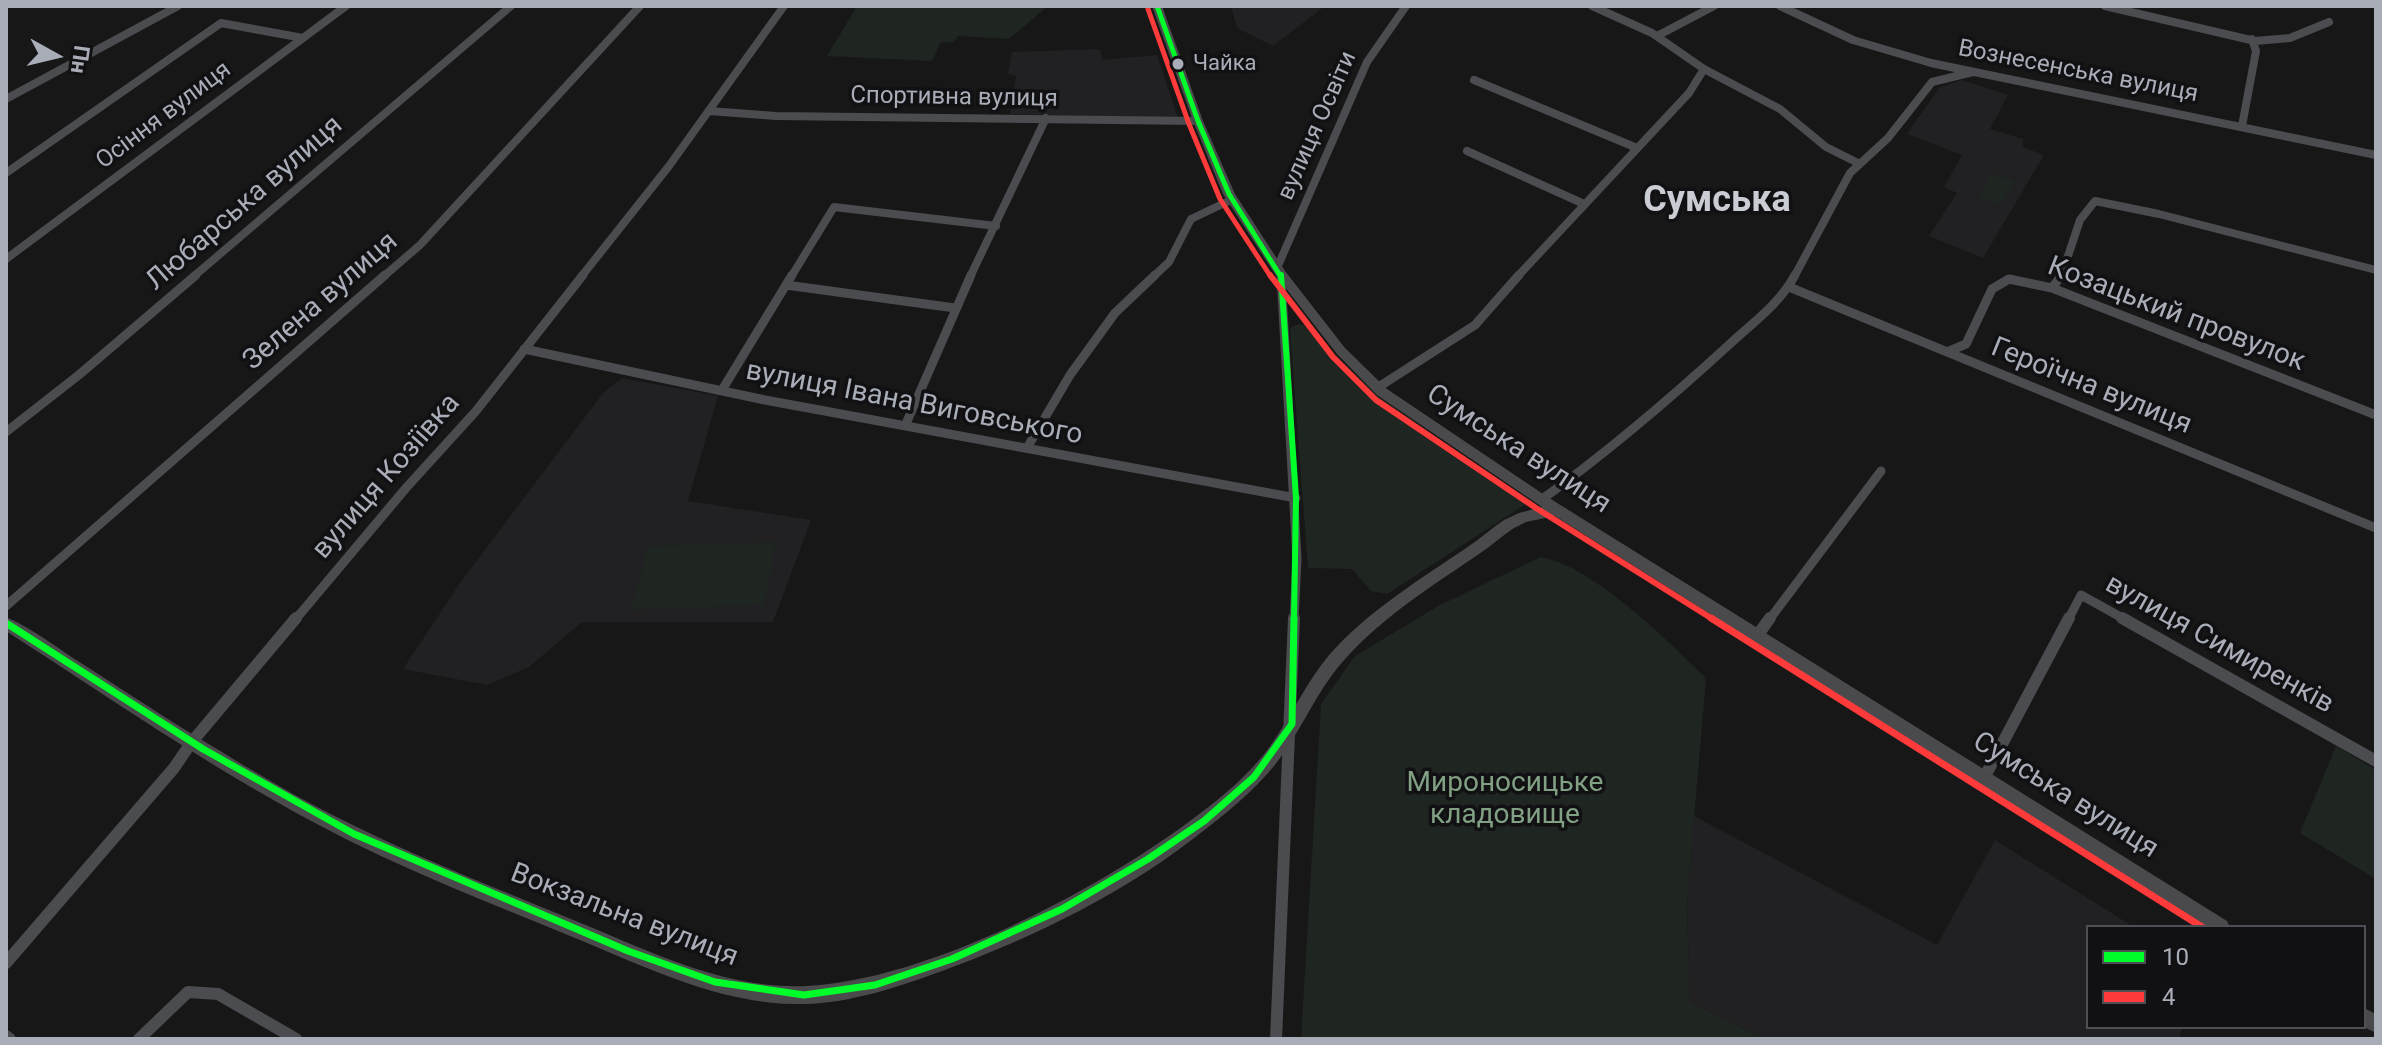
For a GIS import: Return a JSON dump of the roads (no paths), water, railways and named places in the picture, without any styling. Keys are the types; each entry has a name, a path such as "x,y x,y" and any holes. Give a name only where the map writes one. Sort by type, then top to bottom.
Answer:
{"main road":[{"name":"Сумська вулиця","path":"1157,6 1198,121 1233,199 1279,271 1341,351 1377,388 1541,500 2218,925"},
{"name":"Вокзальна вулиця","path":"6,623 191,743 328,821 596,938 719,983 769,993 808,995 873,983 989,945 1083,897 1182,835 1233,796 1282,744 1324,672 1384,615 1516,519 1558,510"}],"street":[{"path":"6,99 178,6"},
{"name":"Осіння вулиця","path":"6,259 346,6"},
{"name":"Любарська вулиця","path":"6,432 80,374 511,6"},
{"name":"Зелена вулиця","path":"6,606 420,245 640,6"},
{"name":"вулиця Козіївка","path":"6,963 174,768 191,743 406,488 476,411 709,111 784,6"},
{"name":"вулиця Освіти","path":"1279,271 1367,62 1406,6"},
{"path":"1592,6 1657,36 1704,69 1765,100 1826,147 1860,164"},
{"path":"1657,36 1714,6"},
{"name":"Вознесенська вулиця","path":"1780,6 1853,40 1925,61 2376,155"},
{"path":"2105,6 2252,39 2277,41 2301,35 2329,22"},
{"path":"6,173 221,23 237,23 303,38"},
{"path":"2242,126 2256,51 2252,39"},
{"path":"1925,61 1936,81"},
{"path":"1377,388 1475,325 1689,93 1704,69"},
{"path":"1541,500 1584,469 1688,383 1789,287 1833,200 1860,164 1888,138 1936,81 1973,72"},
{"path":"1474,80 1637,148"},
{"name":"Спортивна вулиця","path":"709,111 776,116 1198,121"},
{"path":"905,426 955,308 1046,118"},
{"path":"1467,151 1584,204"},
{"path":"1027,448 1070,375 1115,313 1169,262 1191,219 1233,199"},
{"path":"2052,288 2061,281 2070,264 2079,222 2088,206 2095,201 2159,214 2376,270"},
{"path":"722,390 834,207 996,226"},
{"name":"Сумська вулиця","path":"1276,1039 1297,559 1296,498 1279,271"},
{"name":"Козацький провулок","path":"1947,352 1966,344 1992,289 2009,279 2052,288 2376,415"},
{"path":"786,285 955,308"},
{"name":"Героїчна вулиця","path":"1789,287 2376,528"},
{"name":"вулиця Івана Виговського","path":"524,349 905,426 1296,498"},
{"path":"1757,636 1881,471"},
{"name":"вулиця Симиренків","path":"1984,778 2081,595 2376,761"},
{"path":"139,1039 188,992 218,994 296,1039"}],"place":[{"name":"Чайка","path":"1178,64"}],"district":[{"name":"Сумська","path":"1717,202"}],"park label":[{"name":"Мироносицьке кладовище","path":"1505,800"}]}
